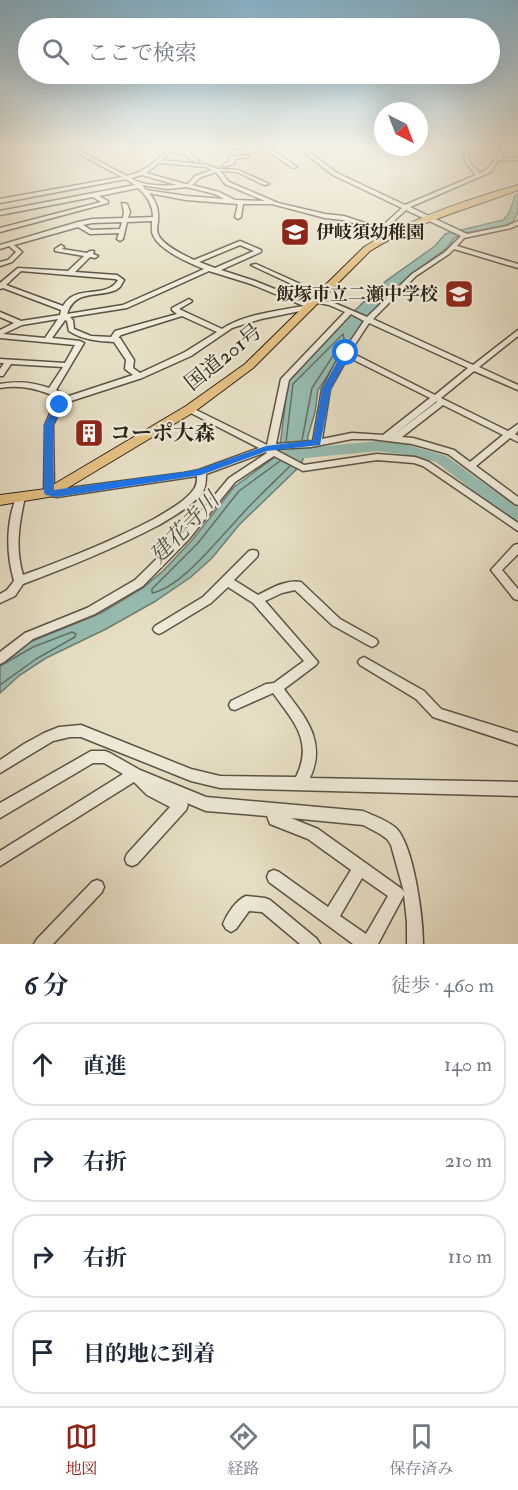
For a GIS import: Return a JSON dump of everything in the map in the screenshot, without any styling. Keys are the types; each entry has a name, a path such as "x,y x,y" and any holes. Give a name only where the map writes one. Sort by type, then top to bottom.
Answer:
{"highway":[{"name":"国道201号","path":"0,500 49,493 190,409 249,366 387,232 509,190"}],"street":[{"path":"0,201 57,190"},
{"path":"0,213 114,190"},
{"path":"207,190 226,196 230,201"},
{"path":"370,190 464,235 515,227 518,222"},
{"path":"247,191 276,204 325,216 344,218 387,232 406,207 445,190"},
{"path":"145,191 186,198 276,204"},
{"path":"145,191 155,208 154,228 157,238 211,270 286,297 313,304"},
{"path":"1,229 106,202 94,195"},
{"path":"238,217 241,203"},
{"path":"120,240 127,212 124,204"},
{"path":"0,247 96,220 156,219"},
{"path":"78,224 90,232 122,231"},
{"path":"314,443 326,389 368,319 414,275 455,247 464,235"},
{"path":"0,335 20,323 63,313 125,307 259,251 240,243 194,261"},
{"path":"0,264 10,261 19,252 9,244"},
{"path":"61,247 57,250 93,254 70,273"},
{"path":"455,247 518,266"},
{"path":"510,264 518,257"},
{"path":"255,264 305,288 286,297"},
{"path":"47,340 63,313 69,301 76,296 104,291 121,283 117,277 20,269 1,286 63,313 70,320 71,330 84,338 117,340 130,360 129,369 140,376"},
{"path":"255,284 277,275"},
{"path":"189,301 174,309 222,332"},
{"path":"518,388 330,303 313,304 259,317 222,332 188,354 140,376 68,399 55,411 49,425 49,493 57,494 201,472 272,450 352,436 390,437 451,452 518,502"},
{"path":"0,659 29,636 91,611 139,583 186,536 232,480 272,450 285,379 350,312"},
{"path":"0,314 20,323"},
{"path":"113,339 118,333 183,314"},
{"path":"390,437 440,399 518,332"},
{"path":"0,335 80,343 66,365 62,377 51,391"},
{"path":"346,353 518,439"},
{"path":"0,374 4,361 66,365"},
{"path":"0,386 13,383 34,384 68,399"},
{"path":"190,409 272,450 300,467 377,457 415,460 434,468 518,528"},
{"path":"471,466 518,427"},
{"path":"0,599 11,593 19,581 55,568 155,522 191,498 200,489 201,472"},
{"path":"19,581 10,543 20,497"},
{"path":"518,550 496,570 518,597"},
{"path":"159,629 207,600 254,554"},
{"path":"227,581 257,600 312,662 276,688 270,688 235,705"},
{"path":"257,600 280,589 297,585 336,622 372,642"},
{"path":"364,662 420,695 437,713 518,739"},
{"path":"276,688 302,723 310,744 312,753 310,768 300,784"},
{"path":"0,767 55,734 68,730 81,731 191,776 220,782 518,789"},
{"path":"0,811 91,757 105,757 135,774 206,804 363,818 378,824 392,834 399,848 413,893 416,921 415,944"},
{"path":"132,859 181,806 153,790 135,774"},
{"path":"0,859 135,774"},
{"path":"272,809 275,819 313,834 397,894 367,944 274,877"},
{"path":"330,918 360,868"},
{"path":"42,944 97,887"},
{"path":"231,924 246,903 265,905 312,944"}],"water":[{"path":"518,194 518,212 513,222 504,226 465,233 454,238 447,248 413,273 363,322 318,390 315,412 301,465 239,525 212,558 191,577 154,602 106,629 46,658 20,675 0,693 0,662 30,642 101,613 143,588 163,571 193,539 234,487 279,454 288,382 350,315 386,281 435,246 445,234 503,220"}],"waterway":[{"path":"295,454 378,446 398,447 418,452 441,459 518,516"}],"place":[{"name":"伊岐須幼稚園","path":"295,232"},
{"name":"飯塚市立二瀬中学校","path":"459,294"},
{"name":"コーポ大森","path":"89,433"}],"route":[{"path":"60,405 49,425 49,493 57,494 184,476 266,448 317,443 326,389 346,353"}],"water label":[{"name":"建花寺川","path":"184,527"}]}
